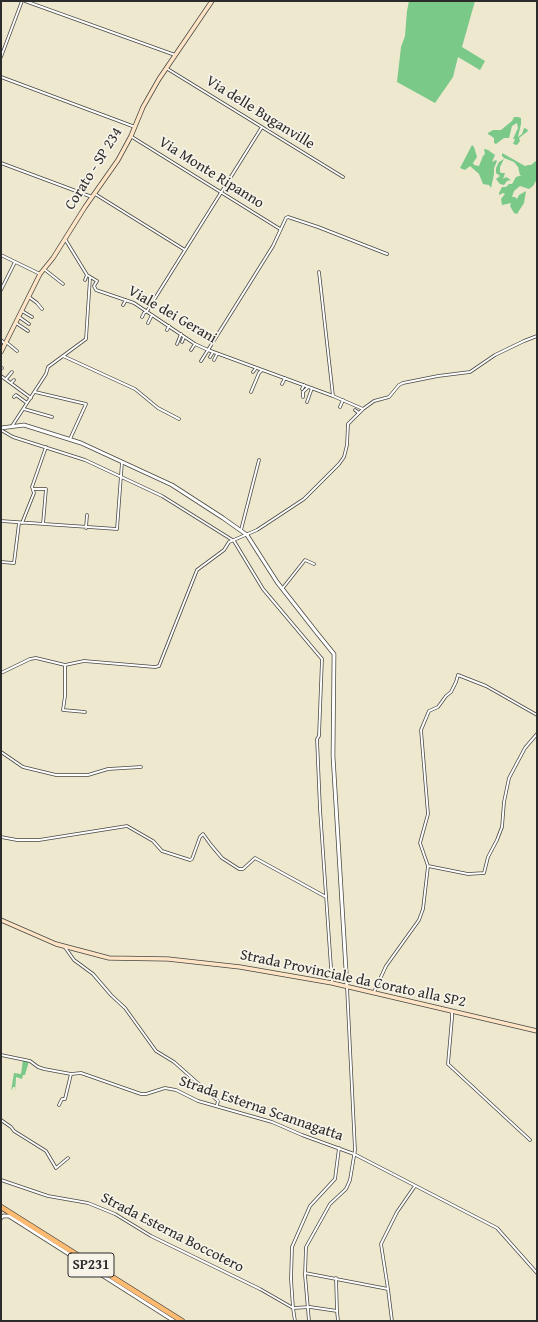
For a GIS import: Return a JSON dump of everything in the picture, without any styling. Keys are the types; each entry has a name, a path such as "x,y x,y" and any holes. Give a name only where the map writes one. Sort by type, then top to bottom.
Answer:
{"highway":[{"name":"SP231","path":"1,1209 178,1321"},
{"name":"SP231","path":"1,1209 182,1321"}],"main road":[{"name":"Corato - SP 234","path":"1,352 40,274 53,258 64,238 118,160 131,136 148,97 212,1"},
{"name":"Strada Provinciale da Corato alla SP2","path":"1,920 64,946 109,958 168,959 224,964 332,983 537,1031"}],"street":[{"path":"1,57 24,1 176,55"},
{"name":"Via delle Buganville","path":"166,68 343,177"},
{"path":"1,77 134,127"},
{"path":"142,317 262,127"},
{"name":"Via Monte Ripanno","path":"131,136 280,229"},
{"path":"1,163 93,195 185,250"},
{"path":"201,361 273,246 286,218 288,217 386,254"},
{"name":"Viale dei Gerani","path":"64,238 87,275 97,281 94,286 96,290 140,305 152,315 195,344 217,354 312,388 364,409"},
{"path":"1,255 40,274"},
{"path":"1,290 15,262"},
{"path":"44,269 64,284"},
{"path":"319,272 333,396"},
{"path":"85,280 87,275"},
{"path":"12,426 46,374 48,367 86,339 90,278"},
{"path":"29,297 42,309"},
{"path":"123,305 126,300"},
{"path":"22,311 32,317"},
{"path":"148,323 152,315"},
{"path":"19,317 29,324"},
{"path":"16,322 28,331"},
{"path":"167,330 169,326"},
{"path":"177,344 181,334"},
{"path":"182,342 184,336"},
{"path":"1,673 30,659 36,658 65,665 84,661 155,667 159,666 197,570 224,550 232,540 247,535 295,507 304,500 344,457 348,424 359,413 374,401 389,397 399,385 403,383 438,376 470,372 496,355 537,336"},
{"path":"1,340 17,351"},
{"path":"191,350 195,344"},
{"path":"210,356 213,352"},
{"path":"214,360 217,354"},
{"path":"63,356 136,389 158,408 179,419"},
{"path":"253,372 256,368"},
{"path":"252,392 262,370"},
{"path":"6,379 12,372"},
{"path":"1,376 31,398"},
{"path":"282,384 285,378"},
{"path":"11,383 14,380"},
{"path":"302,390 304,386"},
{"path":"303,397 304,392 308,387"},
{"path":"307,402 312,388"},
{"path":"34,392 86,404 70,439"},
{"path":"14,397 16,395 27,403"},
{"path":"340,407 343,400"},
{"path":"24,409 52,417"},
{"path":"355,410 359,413"},
{"path":"1,429 24,425 81,443 172,485 241,530 247,535 282,588 334,654 333,756 347,987"},
{"path":"1,429 13,437 85,460 162,496 232,540 236,544 263,589 322,660 319,736 317,739 320,809 332,983"},
{"path":"1,562 13,564 14,562 20,523 34,493 33,489 46,447"},
{"path":"241,530 260,460"},
{"path":"1,521 116,530 118,528 122,462"},
{"path":"33,489 46,489 43,524"},
{"path":"86,528 87,514"},
{"path":"282,588 305,560 314,564"},
{"path":"65,665 64,710 85,712"},
{"path":"374,992 386,966 419,920 423,909 428,866 420,843 428,814 422,730 429,711 438,707 451,692 458,675 486,686 537,716"},
{"path":"428,866 468,874 484,873 488,857 498,840 502,827 504,802 510,778 525,748 537,734"},
{"path":"1,752 23,767 56,775 88,775 108,769 141,767"},
{"path":"1,837 17,840 39,840 127,826 153,841 162,851 190,860 192,859 200,837 203,834 222,858 239,869 243,869 256,858 326,897"},
{"path":"64,946 74,960 93,974 111,995 125,1008 156,1052 174,1062 218,1102 217,1105"},
{"name":"Strada Esterna Scannagatta","path":"1,1055 30,1061 38,1067 44,1069 71,1074 81,1074 141,1094 146,1094 159,1089 172,1089 182,1092 198,1101 217,1105 237,1113 272,1122 353,1154 355,1150 347,987"},
{"path":"443,1008 452,1012 448,1064 530,1140"},
{"path":"59,1105 62,1099 65,1099 71,1074"},
{"path":"1,1120 14,1131 46,1150 56,1168 68,1158"},
{"path":"295,1321 291,1279 292,1247 310,1206 335,1179 339,1148"},
{"path":"309,1321 305,1273 307,1245 330,1204 346,1189 350,1180 353,1154 497,1228 537,1273"},
{"name":"Strada Esterna Boccotero","path":"1,1180 14,1186 48,1196 94,1205 128,1221 147,1234 260,1289 293,1308"},
{"path":"392,1321 381,1244 397,1212 416,1186"},
{"path":"1,1218 3,1216 9,1216 174,1321"},
{"path":"305,1273 388,1289"},
{"path":"336,1278 338,1321"},
{"path":"293,1308 308,1307 337,1311"}],"green space":[{"path":"409,1 475,1 462,47 485,61 480,70 458,57 453,77 435,103 397,82"},
{"path":"514,117 521,118 518,137 522,134 524,128 528,131 519,138 520,141 517,145 513,144 515,139 513,139 518,128 517,123 512,126 509,138 504,138 496,144 494,143 494,138 488,133 493,130 501,130 512,121"},
{"path":"472,145 477,157 473,163 474,165 479,166 485,154 484,149 495,155 492,162 497,161 494,168 491,188 489,185 483,184 479,174 470,166 465,170 460,168"},
{"path":"502,153 525,166 531,165 537,160 537,179 533,186 529,189 520,186 514,191 512,197 517,199 519,195 526,191 524,203 517,214 514,213 510,206 511,203 502,205 501,199 505,194 503,193 499,195 499,193 502,187 512,184 516,177 522,175 520,175 518,167 514,162 504,158"},
{"path":"504,159 500,167 500,172 505,173 503,179 506,177 511,180 507,181 504,185 500,184 496,179 500,176 496,173 496,168 499,162"},
{"path":"23,1060 29,1061 25,1075 23,1075 22,1079 16,1077 15,1092 15,1087 13,1087 11,1091 14,1073 21,1074"}]}
